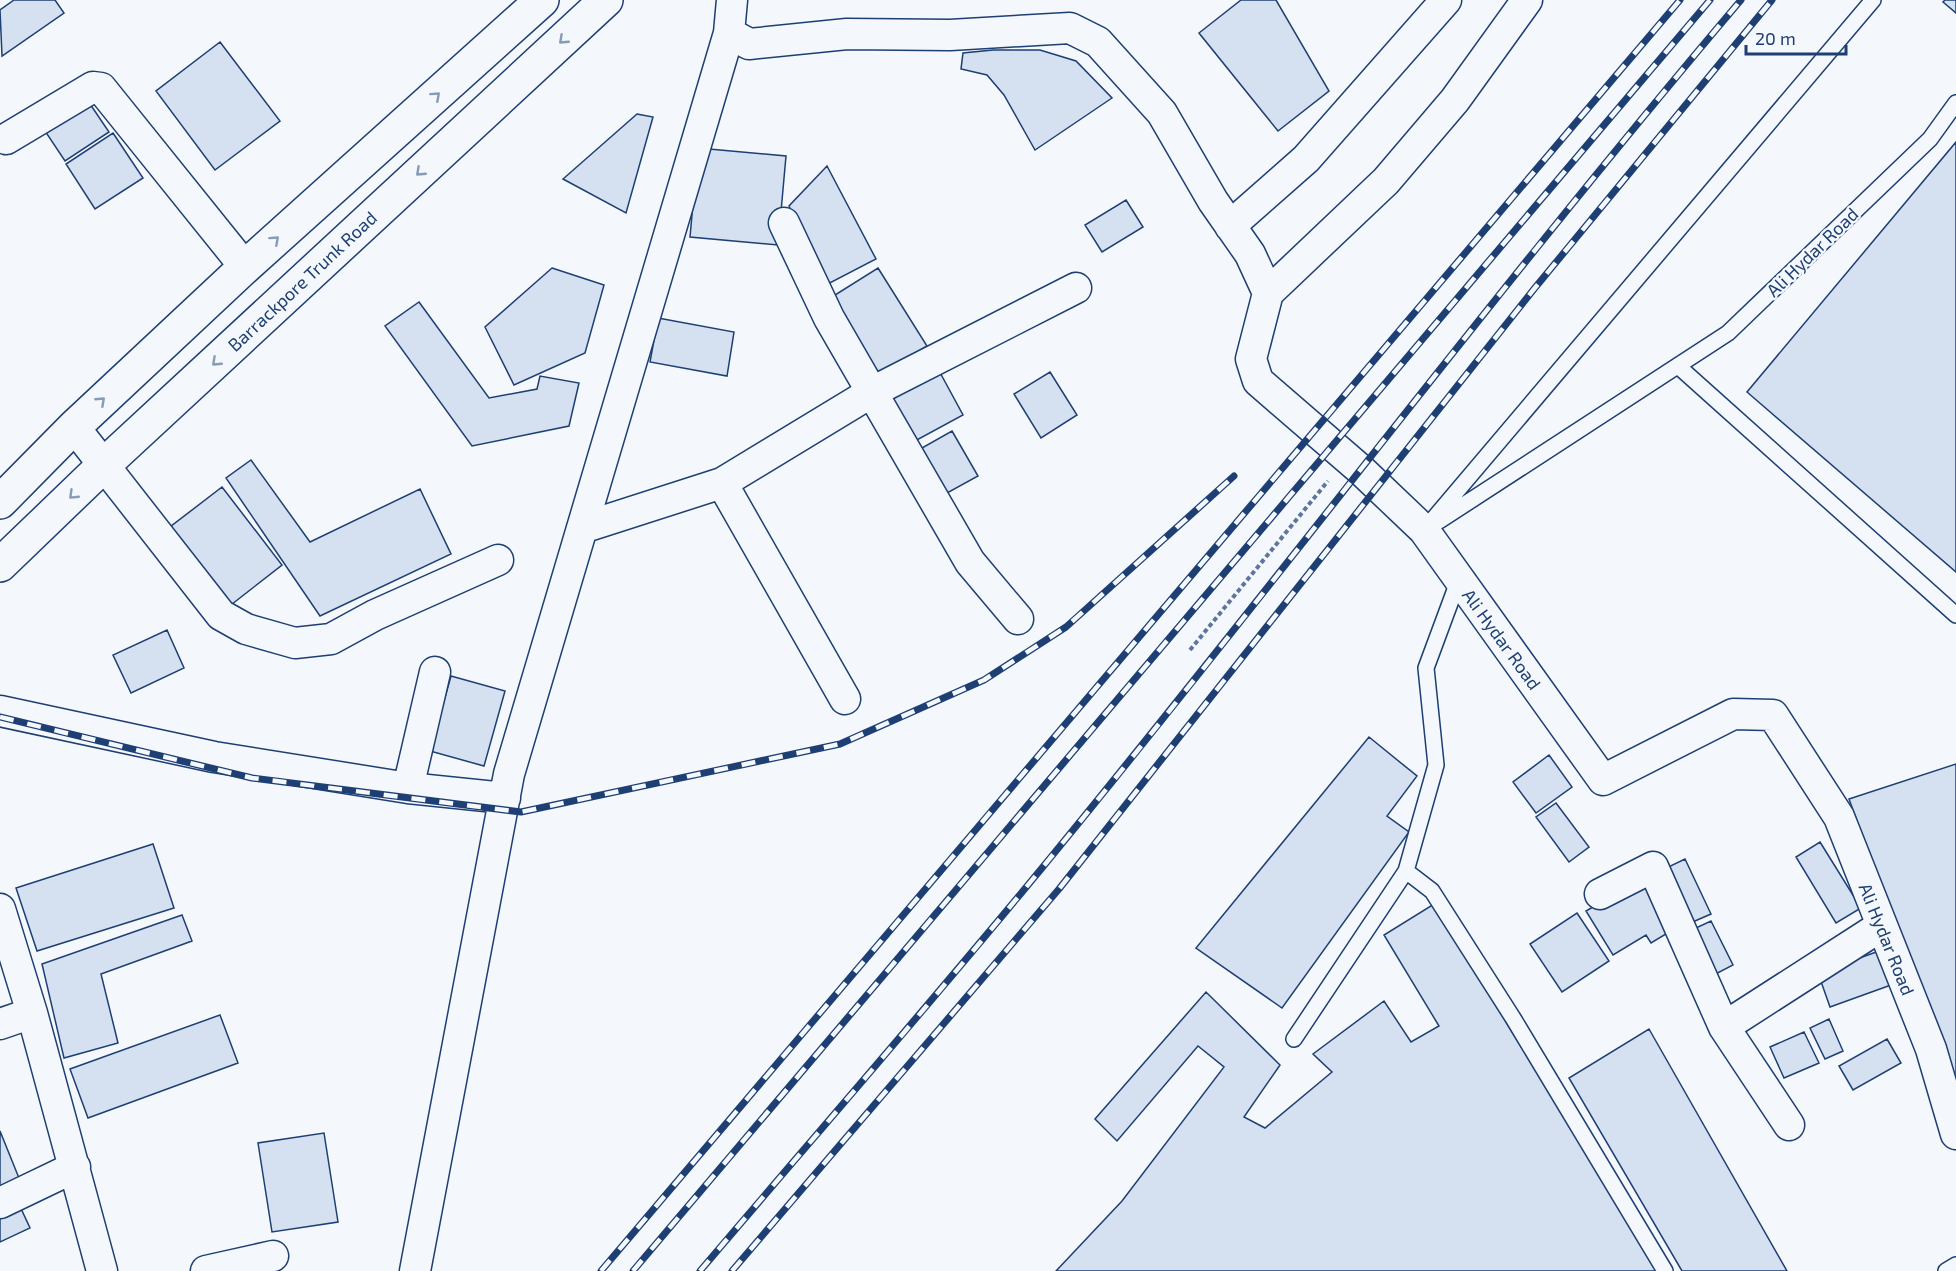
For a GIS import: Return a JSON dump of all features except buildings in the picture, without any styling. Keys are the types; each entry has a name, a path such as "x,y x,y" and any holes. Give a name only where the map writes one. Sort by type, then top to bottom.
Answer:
{"main road":[{"path":"0,502 74,427 245,267 542,0"},
{"name":"Barrackpore Trunk Road","path":"0,565 105,464 606,0"}],"street":[{"path":"415,1271 509,774 729,33 732,0"},
{"path":"1230,226 1306,159 1446,0"},
{"path":"1424,530 1347,458 1258,381 1251,359 1268,293 1386,181 1455,100 1527,0"},
{"path":"729,33 749,44 847,34 950,35 1070,28 1098,42 1162,113 1230,226 1250,254 1268,293"},
{"path":"6,138 93,87 101,88 245,267"},
{"path":"784,223 829,318 970,562 1018,619"},
{"path":"582,528 722,483 872,392 1076,288"},
{"path":"74,427 220,615 246,629 295,643 331,639 375,615 498,560"},
{"path":"722,483 845,699"},
{"name":"Ali Hydar Road","path":"1424,530 1603,780 1733,714 1773,715 1839,817 1931,1049 1956,1134"},
{"path":"408,788 435,672"},
{"path":"0,711 214,757 408,788 505,798"},
{"path":"1600,894 1653,867 1724,1027 1789,1125"},
{"path":"0,909 32,1012 102,1271"},
{"path":"1724,1027 1881,926"},
{"path":"0,1024 32,1012"},
{"path":"0,1203 75,1167"},
{"path":"206,1271 273,1256"}],"lane":[{"path":"1424,530 1874,0"},
{"name":"Ali Hydar Road","path":"1424,530 1728,333 1930,139 1956,104"},
{"path":"1678,366 1956,615"},
{"path":"1294,1039 1406,871 1436,765 1426,668 1459,579"},
{"path":"1406,871 1432,891 1514,1018 1665,1271"},
{"path":"1946,1271 1956,1264"}],"path":[{"path":"1190,650 1347,458"}],"railway":[{"path":"601,1271 1680,0"},
{"path":"633,1271 1710,0"},
{"path":"700,1271 1042,868 1563,215 1741,0"},
{"path":"732,1271 1059,889 1534,289 1772,0"},
{"path":"0,717 252,778 521,812 840,744 984,680 1066,627 1234,476"}]}
